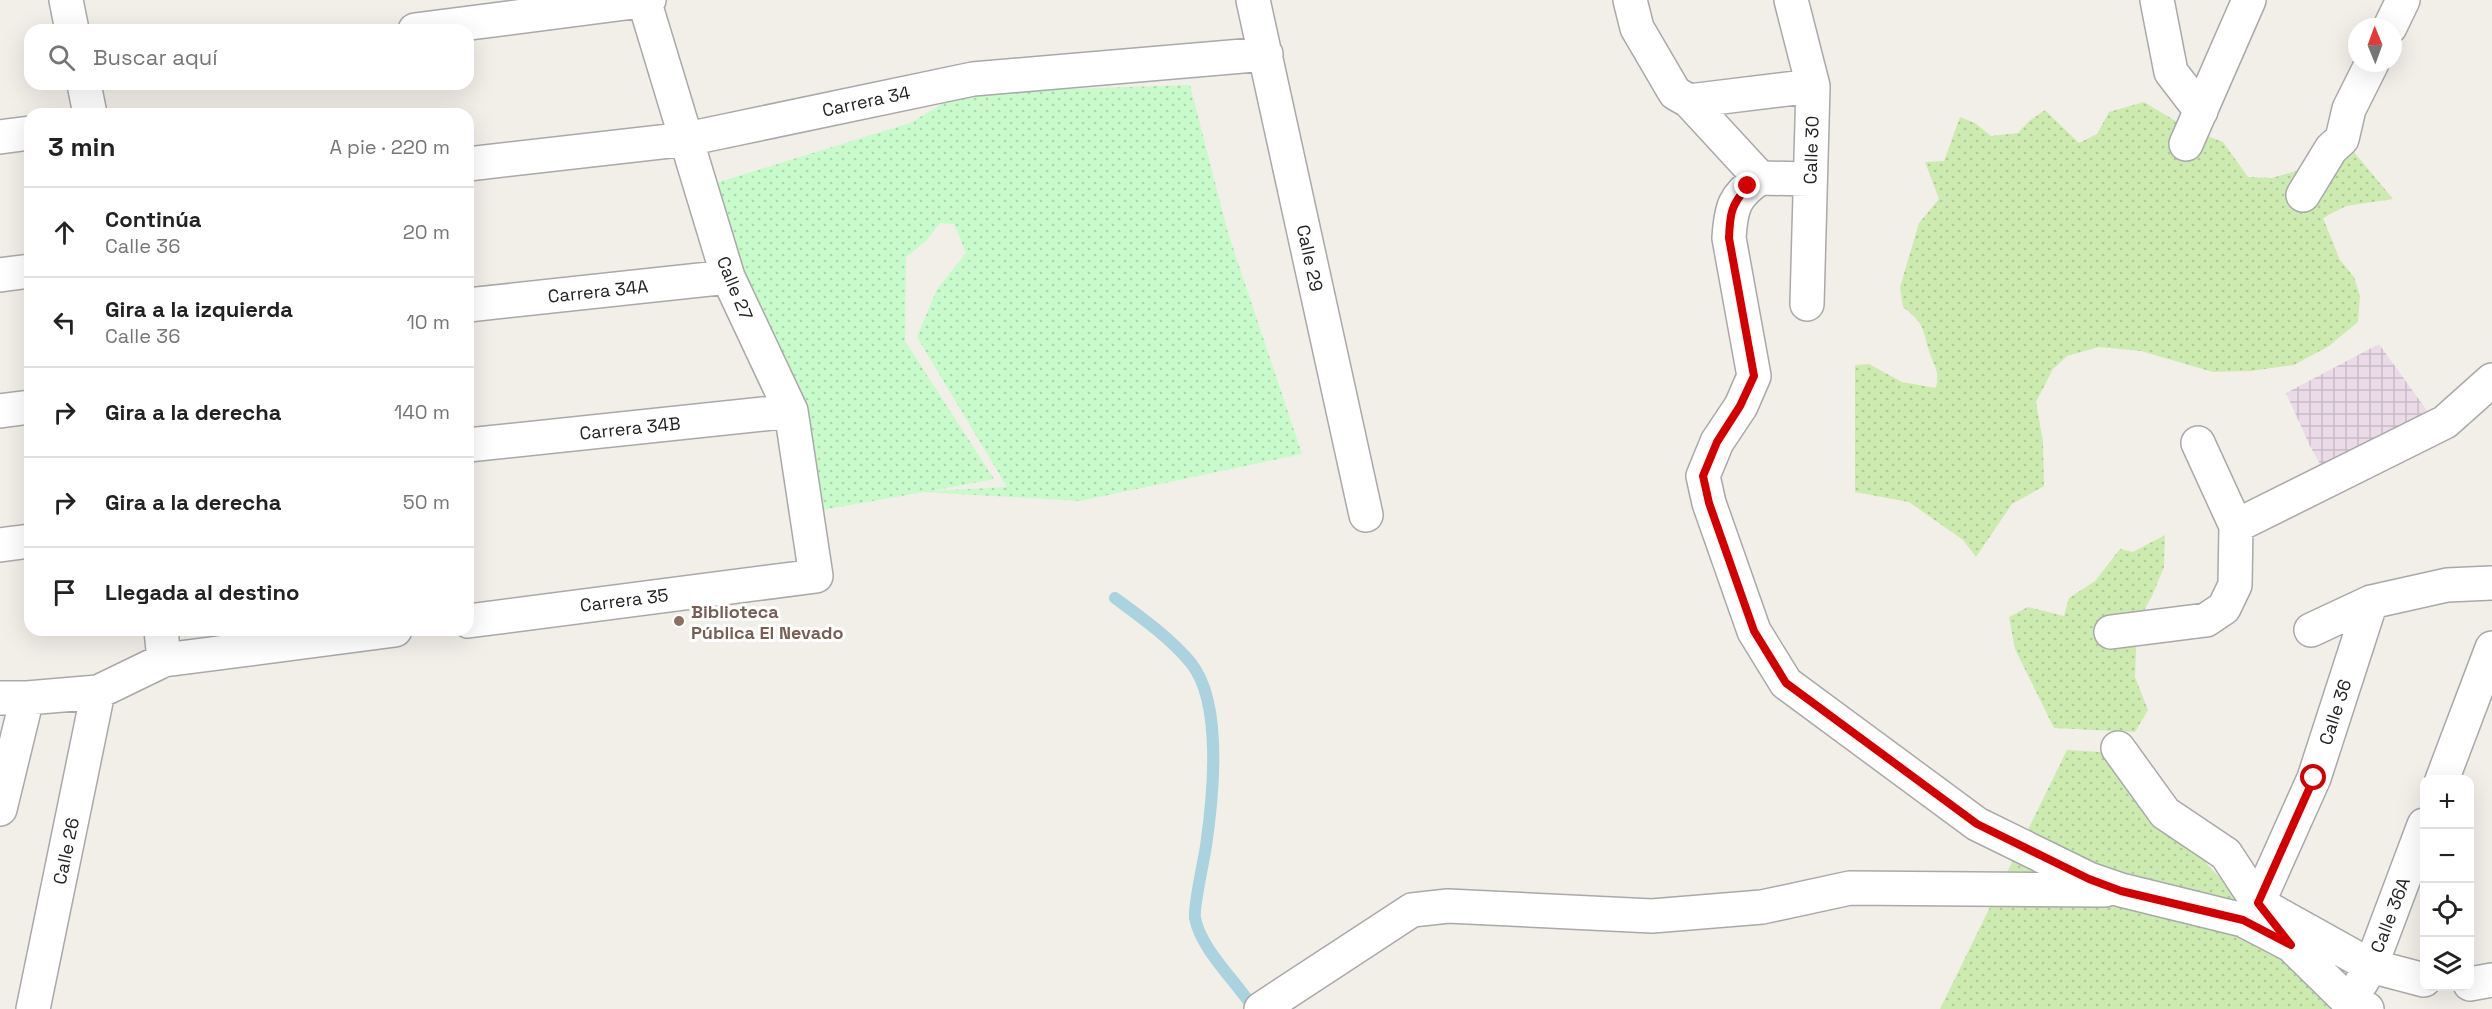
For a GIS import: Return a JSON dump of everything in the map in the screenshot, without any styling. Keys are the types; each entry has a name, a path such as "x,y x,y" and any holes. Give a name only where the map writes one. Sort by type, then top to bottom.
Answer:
{"street":[{"path":"66,0 71,24"},
{"path":"460,24 646,0"},
{"name":"Calle 27","path":"646,0 728,277 791,411 816,576"},
{"name":"Calle 29","path":"1253,0 1366,515"},
{"path":"1630,0 1637,28 1675,93 1689,101 1760,178"},
{"name":"Calle 30","path":"1791,0 1813,86 1807,304"},
{"path":"2157,0 2171,72 2201,111"},
{"path":"2186,144 2249,0"},
{"path":"2394,18 2403,0"},
{"name":"Carrera 34","path":"474,164 687,139 973,79 1266,54"},
{"path":"2303,195 2331,148 2342,139 2349,109 2368,72"},
{"path":"1689,101 1813,86"},
{"path":"85,90 89,108"},
{"path":"0,136 24,134"},
{"path":"1810,179 1760,178 1734,201 1730,217 1729,238 1754,376 1740,406 1717,442 1703,476 1709,503 1754,631 1786,683 1977,824 2089,879 2121,891 2243,920 2291,945"},
{"path":"0,275 24,273"},
{"name":"Carrera 34A","path":"474,304 728,277"},
{"path":"2236,526 2445,422 2492,380"},
{"path":"0,411 24,408"},
{"name":"Carrera 34B","path":"474,444 791,411"},
{"path":"2111,632 2206,620 2224,608 2235,585 2236,526 2198,443"},
{"path":"0,545 24,543"},
{"name":"Carrera 35","path":"474,620 816,576"},
{"path":"2311,630 2371,602 2447,585 2492,583"},
{"name":"Calle 36","path":"2258,903 2314,778 2371,602"},
{"path":"0,809 14,698 98,692 163,645 302,636"},
{"path":"2444,775 2492,648"},
{"name":"Calle 26","path":"33,1009 98,692"},
{"path":"2118,748 2165,813 2226,854 2258,903 2291,945 2359,1006"},
{"name":"Calle 36A","path":"2359,1006 2371,966 2422,829"},
{"path":"1261,1009 1412,910 1448,906 1652,916 1762,907 1850,888 2121,891"},
{"path":"2258,903 2371,966 2420,979"},
{"path":"2474,983 2492,980"}],"shaded area":[{"path":"2379,344 2428,412 2324,471 2286,393"}],"green space":[{"path":"984,79 1069,89 1190,85 1228,233 1302,454 1080,501 924,492 816,511 709,185 910,123","holes":["940,223 954,224 966,253 937,289 917,337 1007,487 931,491 994,479 905,341 906,257 926,241"]},
{"path":"2144,102 2187,128 2223,142 2248,177 2272,178 2313,166 2344,140 2393,199 2346,206 2323,218 2340,260 2354,277 2360,296 2358,322 2329,346 2294,365 2250,371 2213,372 2141,351 2099,347 2067,356 2053,369 2036,402 2043,442 2044,486 2012,504 1976,557 1963,540 1909,502 1855,492 1855,365 1869,364 1902,382 1936,388 1937,373 1923,331 1919,322 1903,307 1900,287 1919,223 1939,199 1925,162 1944,161 1960,117 1975,123 1991,136 2018,133 2029,121 2045,110 2079,143 2097,134 2109,112"},
{"path":"2165,535 2164,567 2137,623 2135,677 2148,710 2135,732 2054,728 2015,649 2009,617 2028,607 2064,616 2069,598 2095,581 2120,549 2133,552"},
{"path":"2067,750 2101,752 2344,1009 1940,1009"}],"waterway":[{"path":"1115,598 1174,645 1191,663 1201,680 1212,726 1213,778 1209,826 1195,918 1204,942 1254,1009"}],"place":[{"name":"Biblioteca Pública El Nevado","path":"679,621"}],"route":[{"path":"1748,186 1734,201 1730,217 1729,238 1747,327 1754,376 1740,406 1717,442 1703,476 1709,503 1754,631 1786,683 1977,824 2089,879 2121,891 2243,920 2291,945 2258,903 2314,778"}]}
